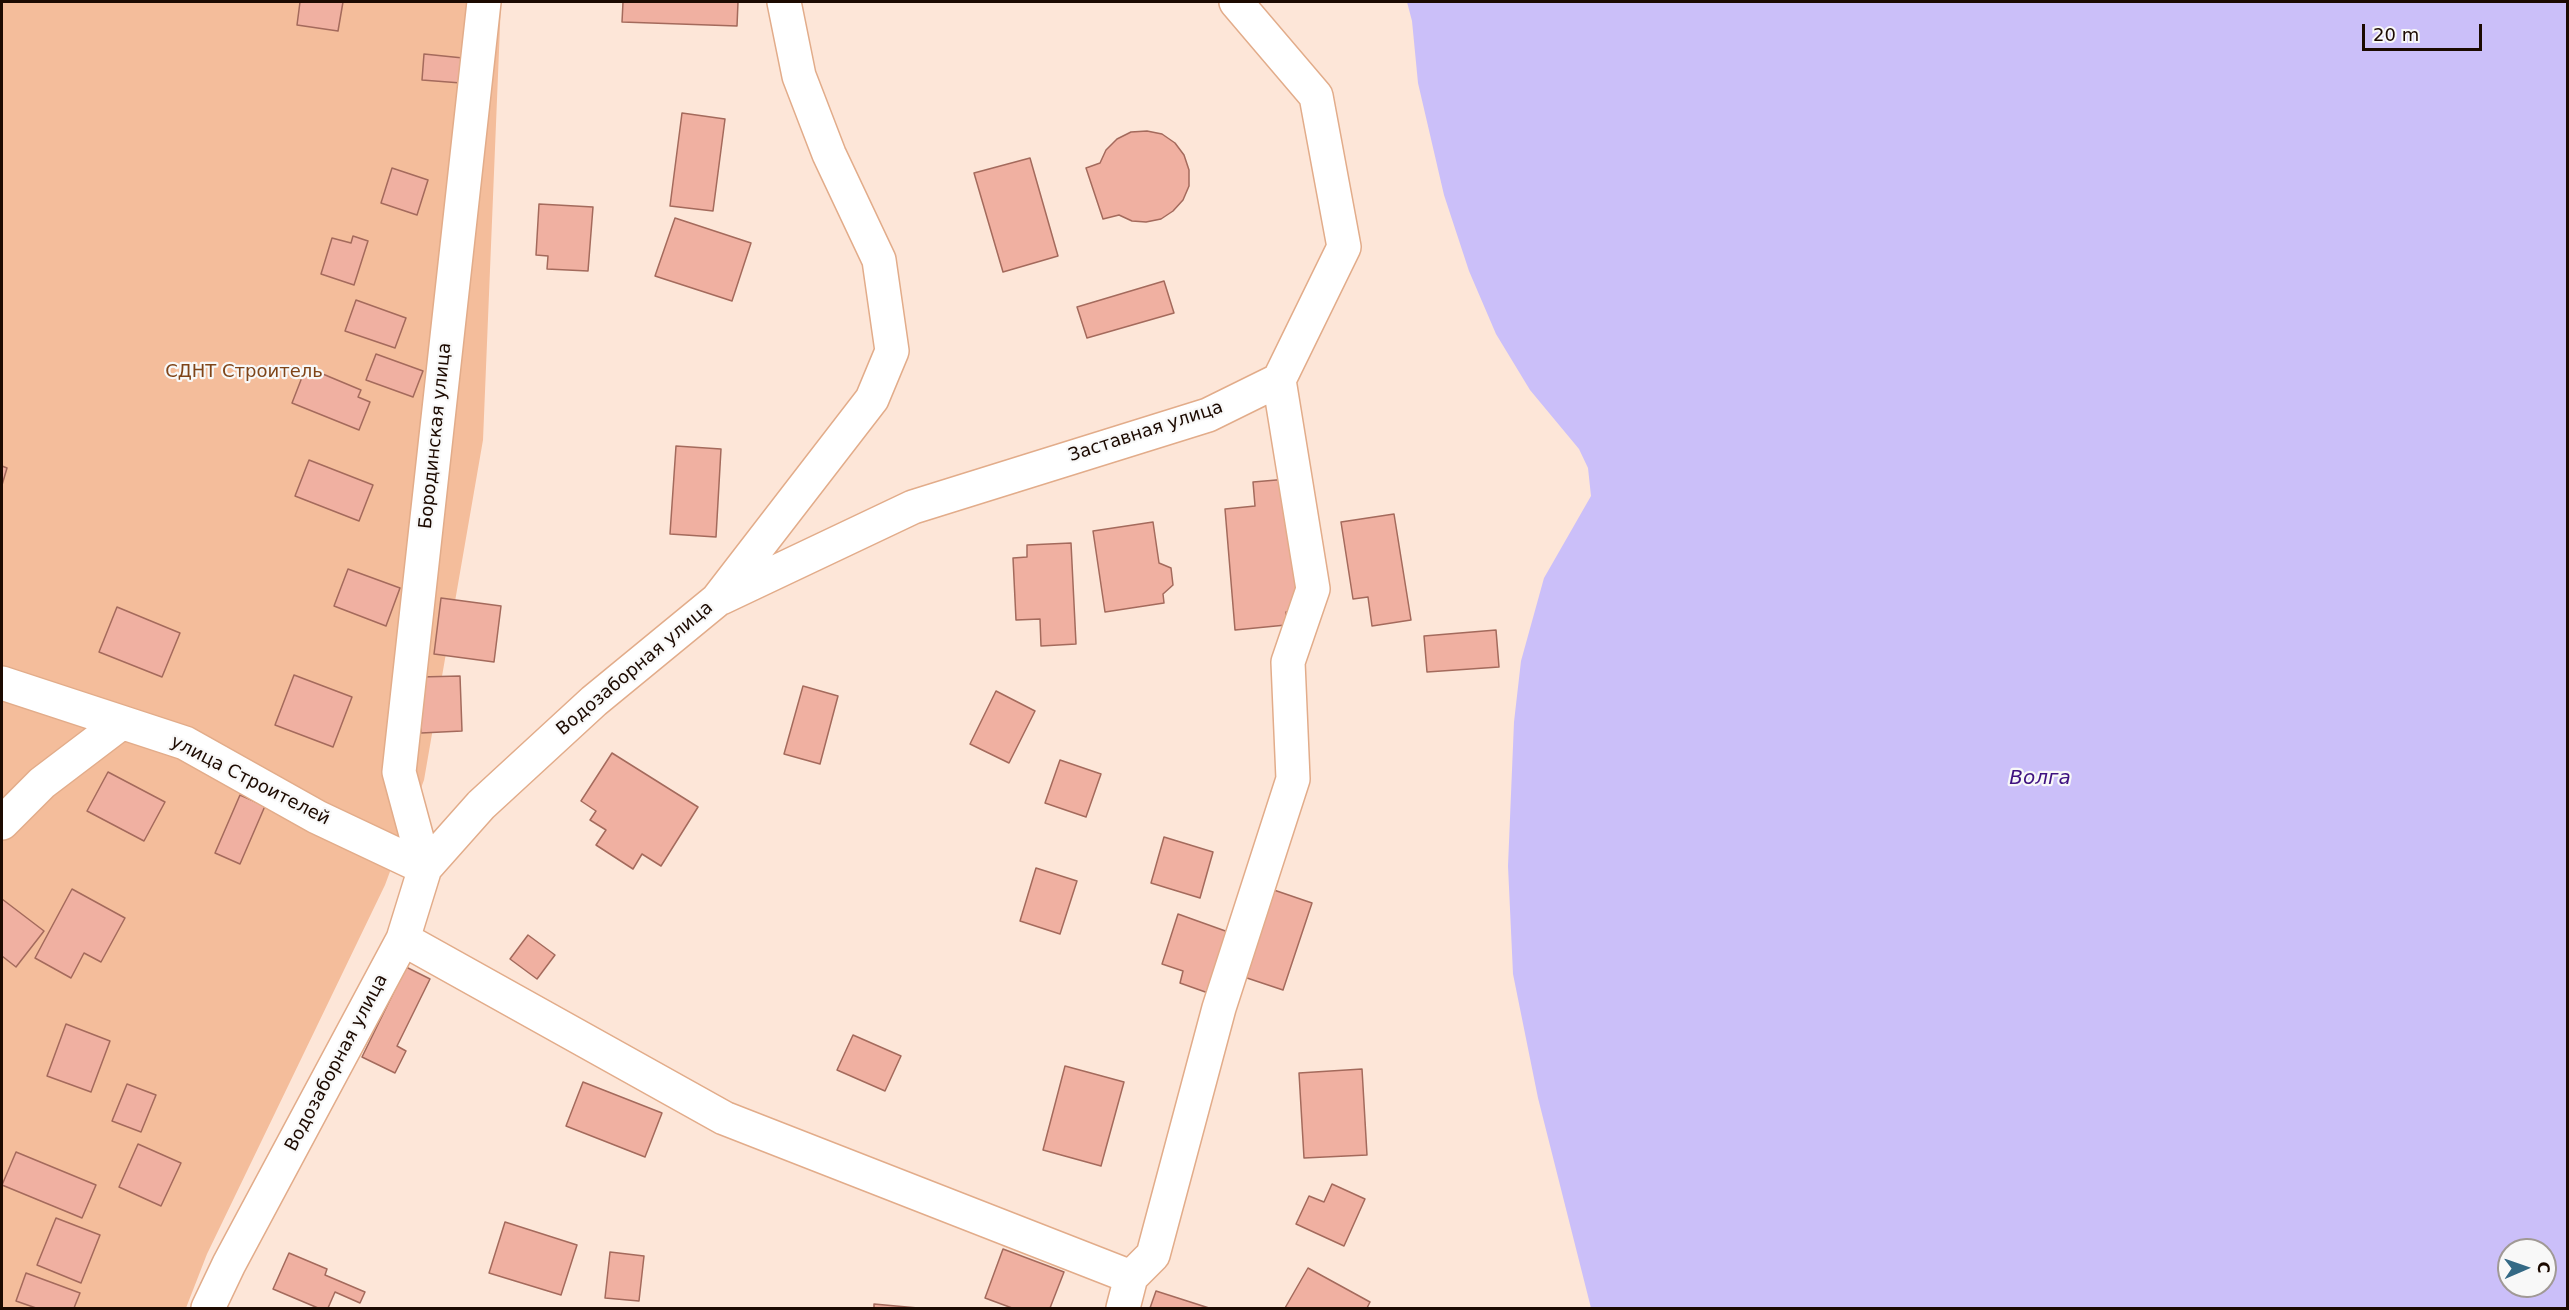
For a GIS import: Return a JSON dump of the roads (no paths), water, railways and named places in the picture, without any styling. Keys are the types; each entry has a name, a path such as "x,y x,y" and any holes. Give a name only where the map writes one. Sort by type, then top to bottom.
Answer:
{"street":[{"name":"Бородинская улица","path":"425,868 399,772 484,2"},
{"name":"Водозаборная улица","path":"208,1308 229,1263 403,939 425,868 481,805 594,701 717,600 872,399 892,351 879,260 829,154 799,76 784,2"},
{"path":"1123,1308 1131,1277 1153,1255 1219,1008 1293,779 1288,662 1313,589 1279,380 1344,247 1316,96 1236,2"},
{"name":"Заставная улица","path":"717,600 913,507 1208,415 1279,380"},
{"name":"улица Строителей","path":"2,682 185,743 317,817 425,868"},
{"path":"2,823 42,783 120,723"},
{"path":"403,939 724,1118 1131,1277"}],"water":[{"name":"Волга","path":"1407,2 2567,2 2567,1308 1591,1308 1538,1098 1513,974 1508,866 1514,722 1521,661 1544,578 1591,496 1588,468 1579,449 1530,390 1496,334 1469,271 1444,195 1418,83 1412,21"}],"park label":[{"name":"СДНТ Строитель","path":"244,372"}]}
